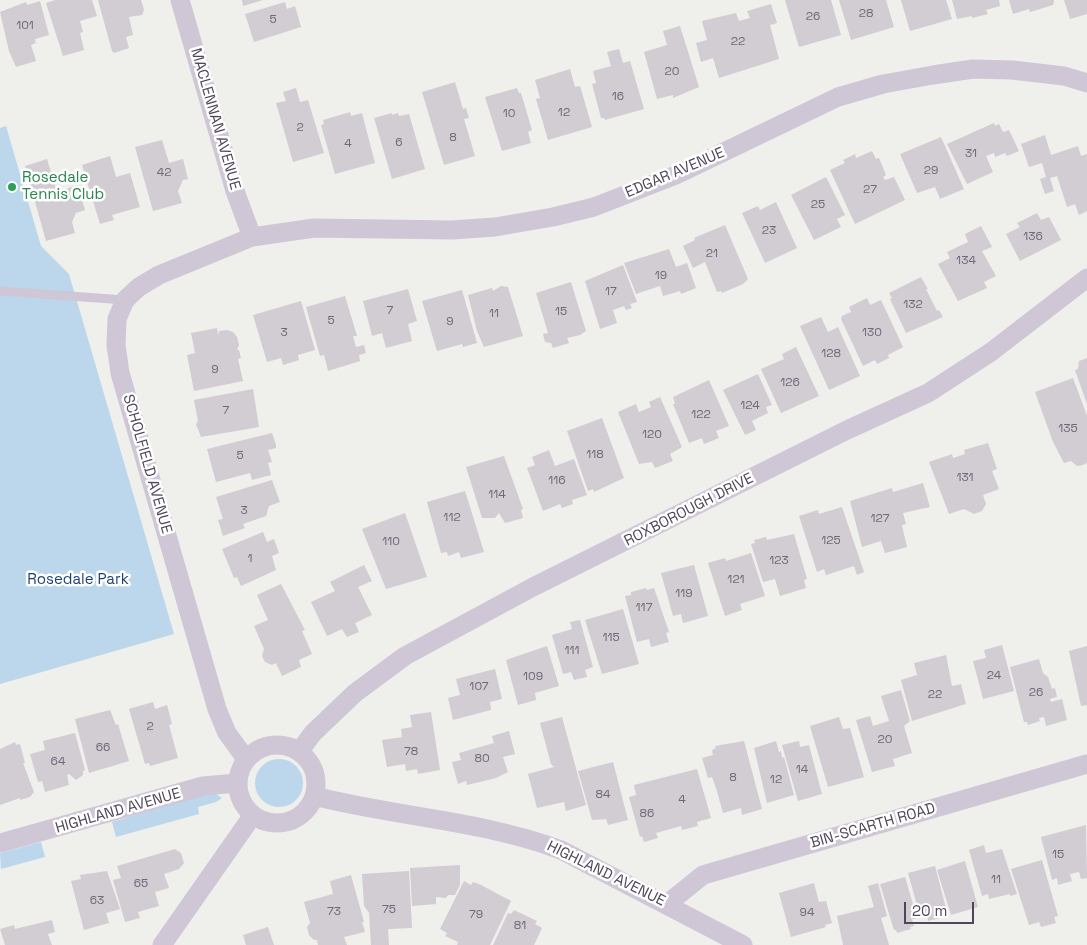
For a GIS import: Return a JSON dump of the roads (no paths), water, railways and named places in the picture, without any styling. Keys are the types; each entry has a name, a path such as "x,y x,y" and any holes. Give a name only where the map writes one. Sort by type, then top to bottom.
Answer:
{"street":[{"name":"MACLENNAN AVENUE","path":"180,0 235,191 252,237"},
{"name":"EDGAR AVENUE","path":"252,237 314,228 461,230 495,227 553,217 594,207 676,175 838,97 883,84 933,74 973,70 1012,70 1064,76 1087,83"},
{"path":"125,300 139,287 159,275 252,237"},
{"name":"ROXBOROUGH DRIVE","path":"299,752 313,732 355,693 405,656 533,587 847,430 928,393 991,352 1087,278"},
{"name":"SCHOLFIELD AVENUE","path":"125,300 117,319 116,345 120,373 217,709 227,732 246,759"},
{"path":"277,745 299,752 308,760 314,771 316,784 314,796 308,807 299,816 288,821 276,823 264,821 253,815 244,806 239,795 238,783 241,767 246,759 255,752 277,745"},
{"name":"BIN-SCARTH ROAD","path":"667,904 703,875 1087,764"},
{"name":"HIGHLAND AVENUE","path":"0,843 203,786 238,783"},
{"name":"HIGHLAND AVENUE","path":"314,796 392,813 458,821 530,838 561,850 743,945"},
{"path":"162,945 253,815"}],"lane":[{"path":"0,291 125,300"}],"place":[{"name":"Rosedale Tennis Club","path":"12,187"}],"park label":[{"name":"Rosedale Park","path":"78,580"}]}
